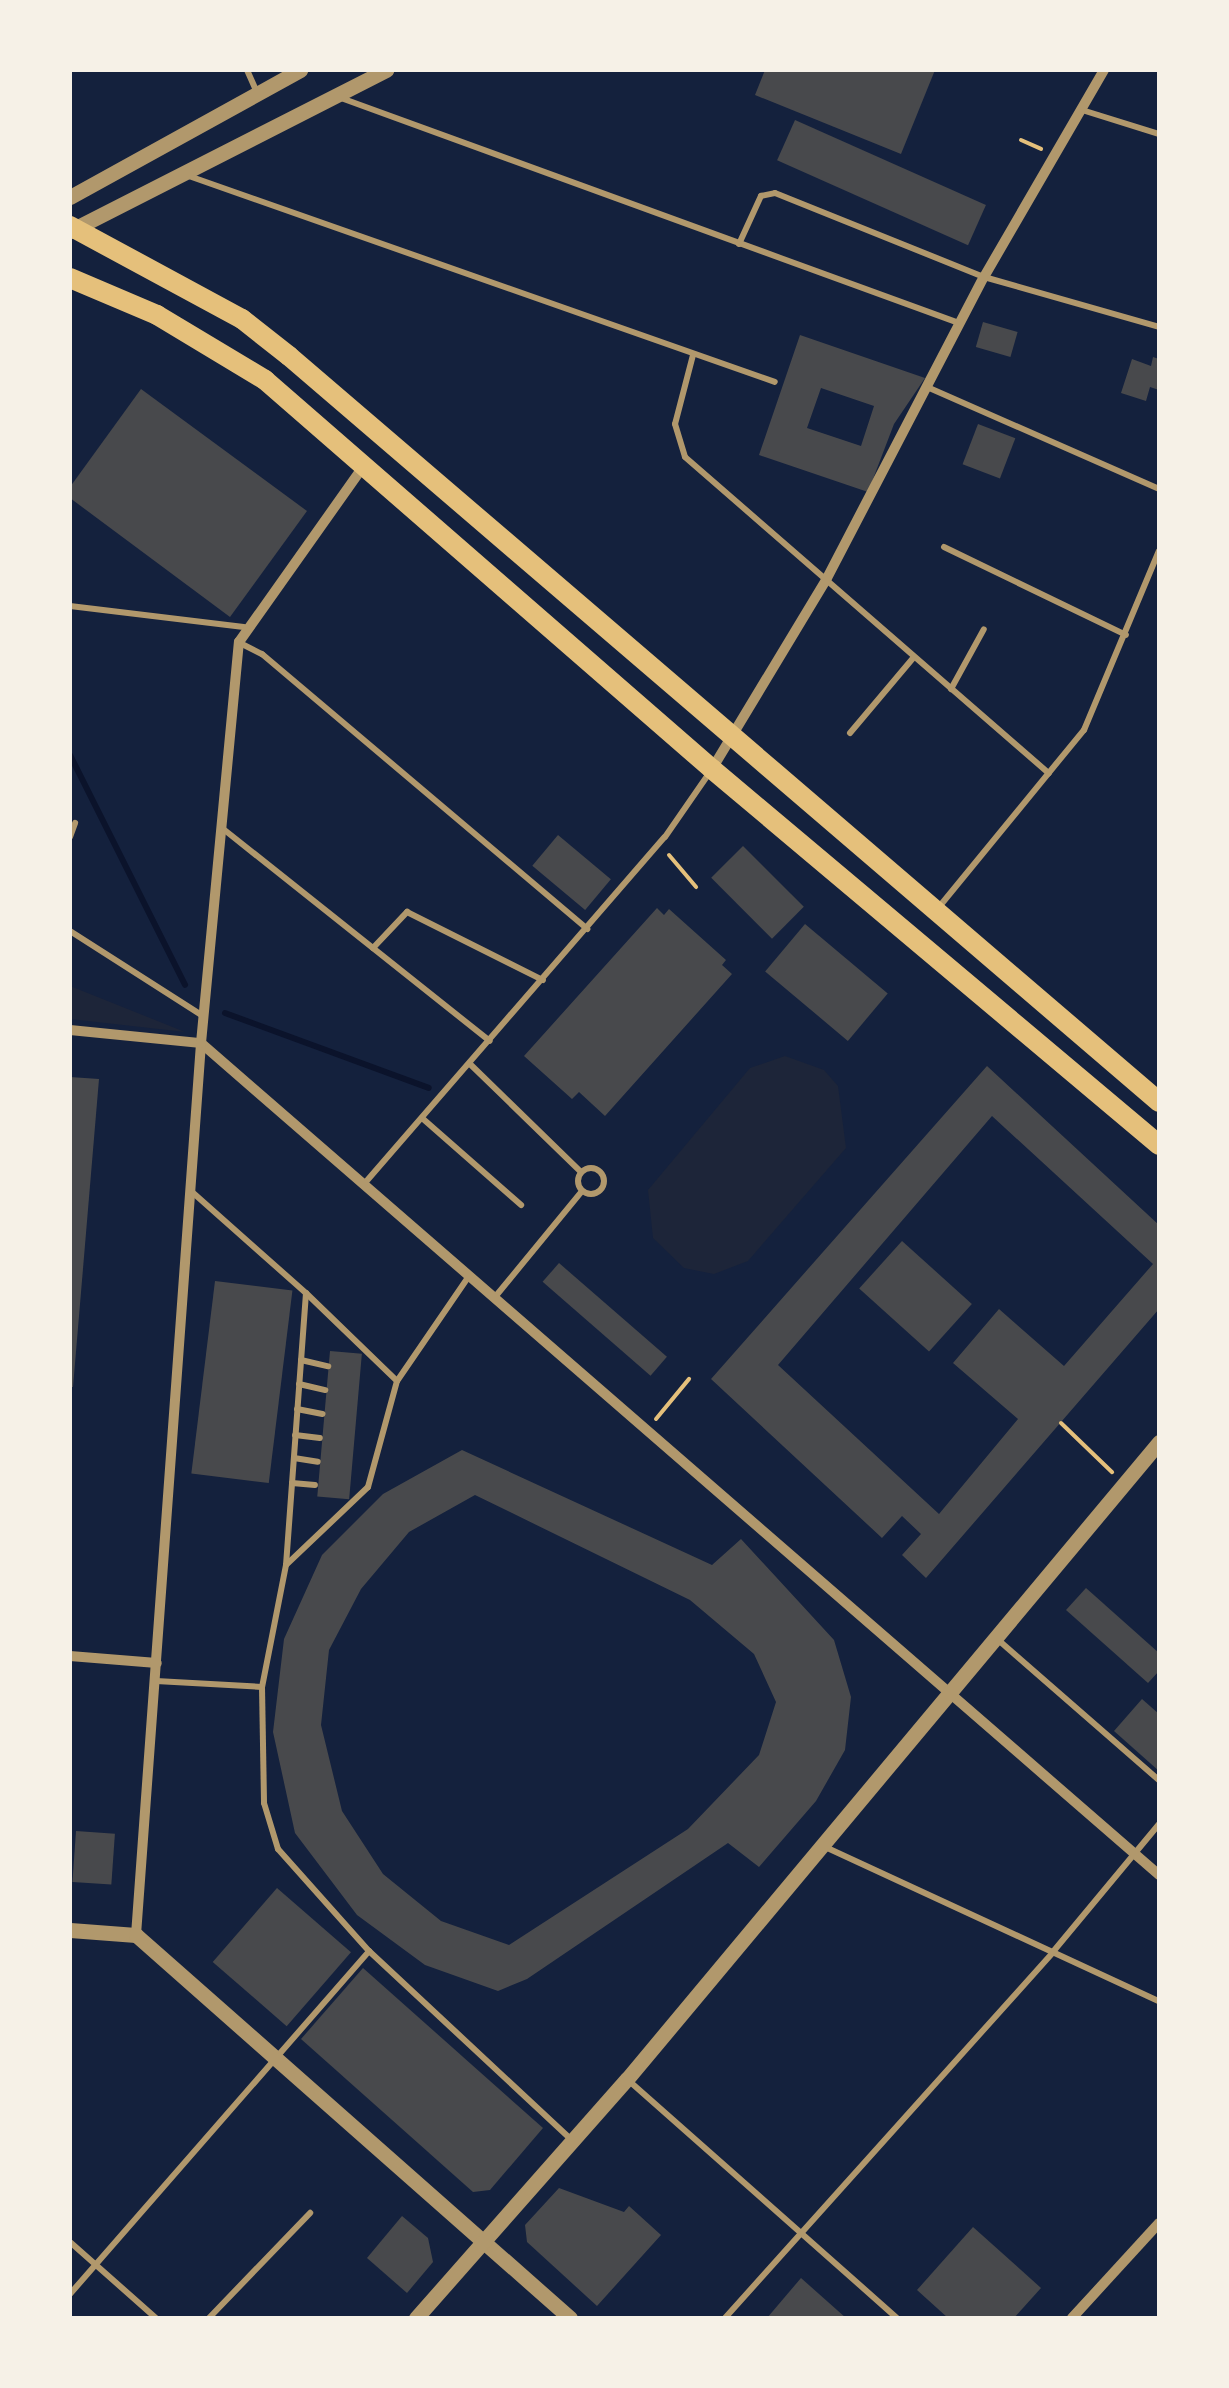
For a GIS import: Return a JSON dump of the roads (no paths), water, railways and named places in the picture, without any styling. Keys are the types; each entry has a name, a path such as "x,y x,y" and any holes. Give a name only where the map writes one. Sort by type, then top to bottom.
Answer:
{"main road":[{"path":"71,228 258,332 1159,1102"},
{"path":"70,278 226,354 712,770 1159,1145"}],"street":[{"path":"70,197 300,70"},
{"path":"71,228 386,70"},
{"path":"712,770 826,580 984,277 1104,70"},
{"path":"136,1935 203,1016 239,642 244,627 362,468"},
{"path":"70,1030 201,1043 1159,1876"},
{"path":"416,2318 627,2079 1159,1442"},
{"path":"70,1656 157,1664"},
{"path":"70,1930 136,1935 570,2318"},
{"path":"1072,2318 1159,2224"}],"lane":[{"path":"247,70 257,93"},
{"path":"337,97 960,324"},
{"path":"1080,110 1159,134"},
{"path":"183,174 775,382"},
{"path":"740,244 761,196 775,193 984,277 1159,328"},
{"path":"693,354 675,424 685,457 1049,773"},
{"path":"926,387 1159,489"},
{"path":"944,548 1126,635"},
{"path":"935,912 1084,730 1159,551"},
{"path":"70,606 244,627"},
{"path":"951,689 984,629"},
{"path":"239,642 262,654 587,929"},
{"path":"850,733 914,656"},
{"path":"364,1184 659,845 712,770"},
{"path":"70,838 74,823"},
{"path":"222,828 490,1041"},
{"path":"373,948 406,912 543,980"},
{"path":"70,931 203,1016"},
{"path":"470,1064 581,1172 582,1191 494,1298"},
{"path":"422,1118 521,1205"},
{"path":"581,1172 598,1170 604,1182 597,1193 582,1191"},
{"path":"191,1191 397,1381"},
{"path":"286,1565 368,1487 397,1381 469,1276"},
{"path":"306,1293 286,1565 262,1687 264,1803 278,1849 369,1951 573,2141"},
{"path":"301,1360 328,1366"},
{"path":"299,1384 326,1390"},
{"path":"298,1408 323,1414"},
{"path":"296,1434 320,1438"},
{"path":"294,1458 318,1462"},
{"path":"292,1483 316,1485"},
{"path":"996,1637 1159,1780"},
{"path":"156,1680 262,1687"},
{"path":"725,2318 803,2236 1052,1953 1159,1824"},
{"path":"822,1846 1159,2000"},
{"path":"70,2294 369,1951"},
{"path":"627,2079 897,2318"},
{"path":"208,2318 310,2213"},
{"path":"70,2242 156,2318"}],"waterway":[{"path":"70,755 185,985"},
{"path":"225,1013 429,1088"}]}
